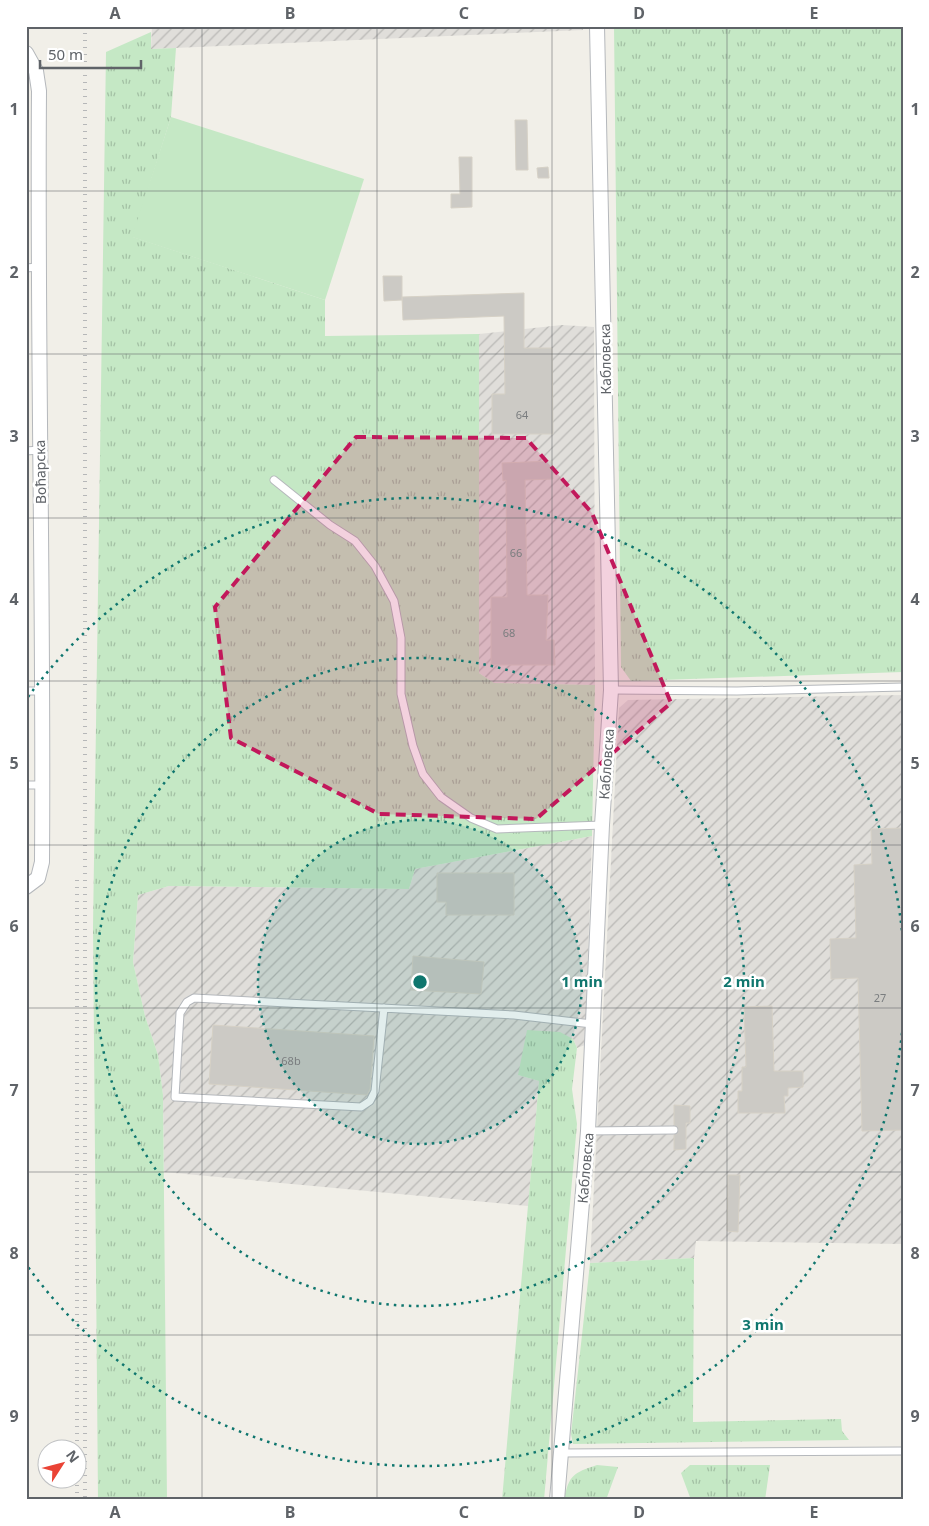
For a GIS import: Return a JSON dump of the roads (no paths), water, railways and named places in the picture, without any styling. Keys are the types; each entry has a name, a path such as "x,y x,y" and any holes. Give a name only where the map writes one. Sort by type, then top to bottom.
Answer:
{"street":[{"name":"Кабловска","path":"557,1500 588,1131 602,824 611,690 597,26"},
{"name":"Воћарска","path":"26,53 36,71 39,91 32,268 33,451 43,691 42,862 38,878 26,887"}],"lane":[{"path":"274,480 330,525 355,541 374,566 394,601 401,638 401,694 411,737 423,774 441,797 471,818 497,829 602,824"},
{"path":"611,690 737,691 903,687"},
{"path":"26,691 43,691"},
{"path":"26,785 42,785"},
{"path":"384,1008 375,1091 370,1101 361,1107 175,1097 180,1013 187,1002 194,998 384,1008 514,1015 592,1024"},
{"path":"588,1131 674,1130"},
{"path":"561,1454 903,1451"}],"railway":[{"path":"85,26 85,1500"},
{"path":"99,26 99,32"},
{"path":"77,876 77,1438"},
{"path":"77,1488 77,1500"}]}
